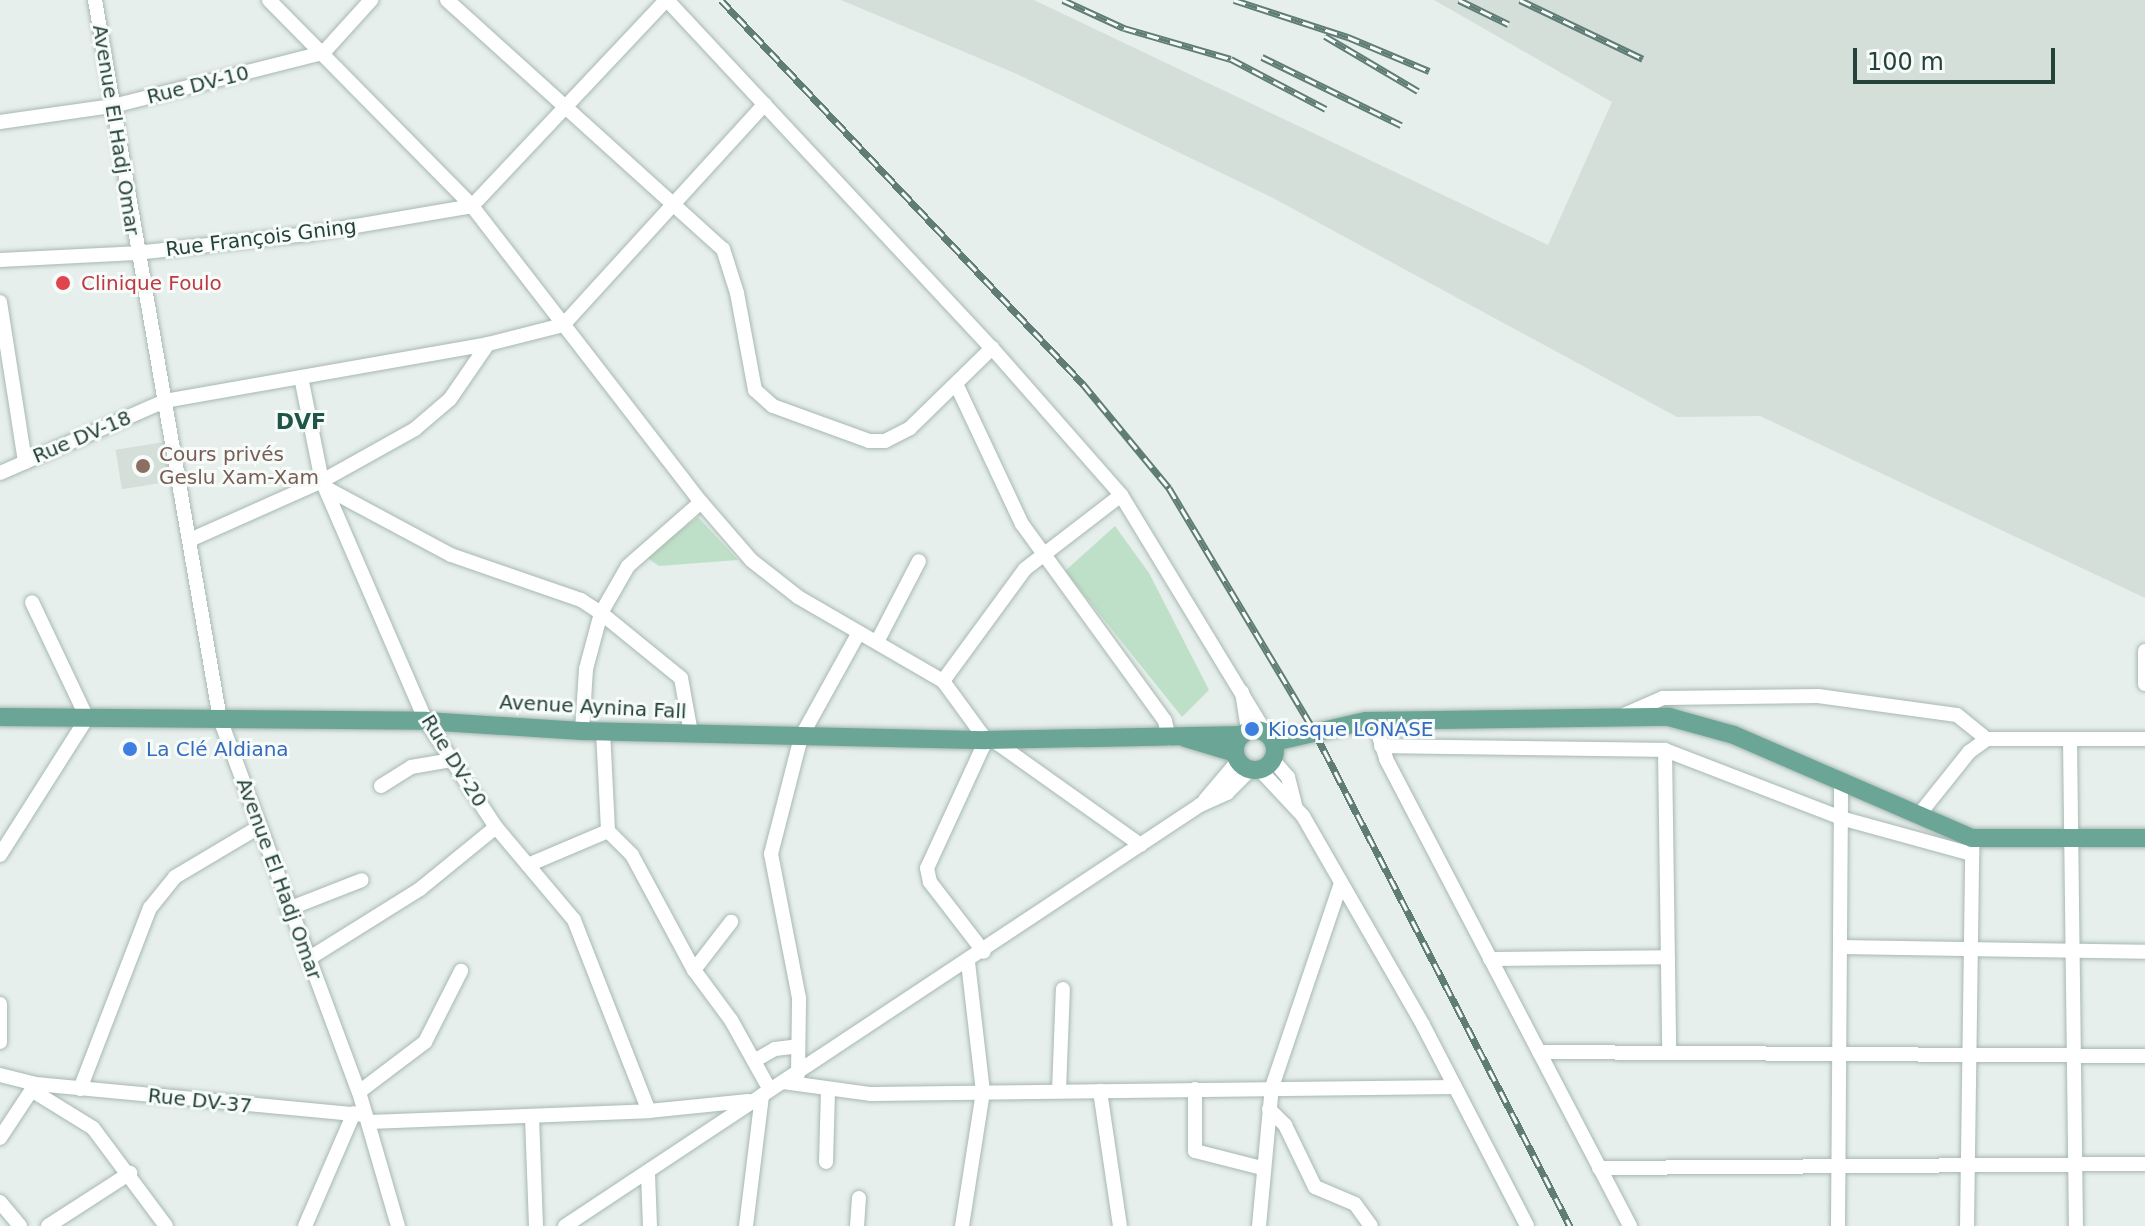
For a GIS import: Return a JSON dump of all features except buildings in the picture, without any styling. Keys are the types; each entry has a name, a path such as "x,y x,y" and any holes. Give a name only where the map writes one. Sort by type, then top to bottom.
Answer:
{"main road":[{"name":"Avenue Aynina Fall","path":"0,717 426,721 582,731 801,737 990,740 1177,738 1254,750 1313,729 1374,721 1624,715 1700,723 1918,816 1972,846"},
{"path":"1972,846 2072,838 2145,838"}],"street":[{"name":"Avenue El Hadj Omar","path":"95,0 136,253 192,539 220,719 288,909 359,1092 363,1117 398,1226"},
{"path":"269,0 472,206 701,502 751,560 858,634 943,681 990,740 1141,845"},
{"path":"323,53 371,0"},
{"path":"447,0 723,249 737,293 755,390 773,406 869,441 885,441 910,428 957,386 992,348"},
{"path":"472,206 569,108 667,0 992,348 1121,495 1242,692 1254,750 1295,805 1455,1087 1527,1226"},
{"name":"Rue DV-10","path":"0,122 113,106 323,53"},
{"path":"563,325 765,104"},
{"name":"Rue François Gning","path":"0,260 136,253 309,234 472,206"},
{"path":"0,302 25,462"},
{"name":"Rue DV-18","path":"0,473 165,401 488,344 563,325"},
{"path":"192,539 324,485 415,429 450,399 488,344"},
{"name":"Rue DV-20","path":"301,377 324,485 426,721 496,827 574,920 649,1111"},
{"path":"957,386 1022,524 1177,738"},
{"path":"324,485 451,555 581,600 601,613 681,678 691,733"},
{"path":"943,681 1025,569 1121,495"},
{"path":"582,731 586,669 601,613 628,566 701,502"},
{"path":"877,642 919,561"},
{"path":"0,855 87,718 32,602"},
{"path":"798,1074 799,998 771,854 801,737 858,634"},
{"path":"2145,651 2145,684"},
{"path":"1624,715 1663,698 1818,696 1880,707 1942,710 1957,715 1987,739"},
{"path":"1374,721 1381,746 1630,1226"},
{"path":"603,731 608,831 632,855 656,893 694,970 754,1061 767,1092 746,1226"},
{"path":"1918,816 1969,752 1987,739 2145,739"},
{"path":"2070,739 2076,951 2076,1226"},
{"path":"984,952 930,882 927,868 990,740"},
{"path":"1381,746 1665,750 1841,818 1972,846 1967,1226"},
{"path":"565,1226 968,963 1200,805 1254,750"},
{"path":"1665,750 1669,1053"},
{"path":"381,786 411,767 452,760"},
{"path":"1838,1226 1841,784"},
{"path":"80,1089 150,908 175,877 259,827"},
{"path":"308,959 420,889 496,827"},
{"path":"528,865 608,831"},
{"path":"288,909 362,880"},
{"path":"1259,1226 1262,1168 1272,1087 1340,886"},
{"path":"694,970 731,922"},
{"path":"1840,947 2145,952"},
{"path":"1490,959 1668,957"},
{"path":"962,1226 983,1092 968,963"},
{"path":"359,1092 425,1042 461,971"},
{"path":"1059,1091 1063,989"},
{"path":"0,1004 0,1042"},
{"path":"754,1061 775,1049 798,1046"},
{"path":"1539,1052 2145,1056"},
{"path":"0,1075 34,1088 93,1128 130,1173 166,1226"},
{"path":"767,1092 828,1089 983,1092 1455,1087"},
{"path":"0,1138 34,1088"},
{"name":"Rue DV-37","path":"34,1088 80,1089 363,1117 532,1117 649,1111 767,1092"},
{"path":"826,1162 828,1089"},
{"path":"1195,1089 1195,1151 1262,1168"},
{"path":"1100,1091 1120,1226"},
{"path":"1269,1109 1285,1125 1315,1187 1355,1204 1371,1226"},
{"path":"305,1226 363,1117"},
{"path":"532,1117 536,1226"},
{"path":"1599,1168 2145,1164"},
{"path":"48,1226 130,1173"},
{"path":"648,1174 650,1226"},
{"path":"857,1226 859,1198"},
{"path":"0,1202 20,1226"}],"shaded area":[{"path":"841,0 1034,0 1548,245 1612,102 1434,0 2145,0 2145,598 1760,416 1677,417 1273,198 1019,75"},
{"name":"Cours privés Geslu Xam-Xam","path":"164,442 170,482 122,489 116,450"}],"green space":[{"path":"698,517 738,560 659,566 646,557"},
{"path":"1115,526 1149,573 1209,690 1182,717 1065,571"}],"railway":[{"path":"721,0 1083,384 1169,488 1313,729 1570,1226"},
{"path":"1063,0 1124,28 1231,59 1326,109"},
{"path":"1234,0 1348,37 1429,71"},
{"path":"1459,0 1508,24"},
{"path":"1520,0 1643,59"},
{"path":"1325,36 1418,91"},
{"path":"1262,57 1401,125"}],"place":[{"name":"Clinique Foulo","path":"63,283"},
{"name":"Cours privés Geslu Xam-Xam","path":"143,466"},
{"name":"Kiosque LONASE","path":"1252,729"},
{"name":"La Clé Aldiana","path":"130,749"}],"district":[{"name":"DVF","path":"301,422"}]}
